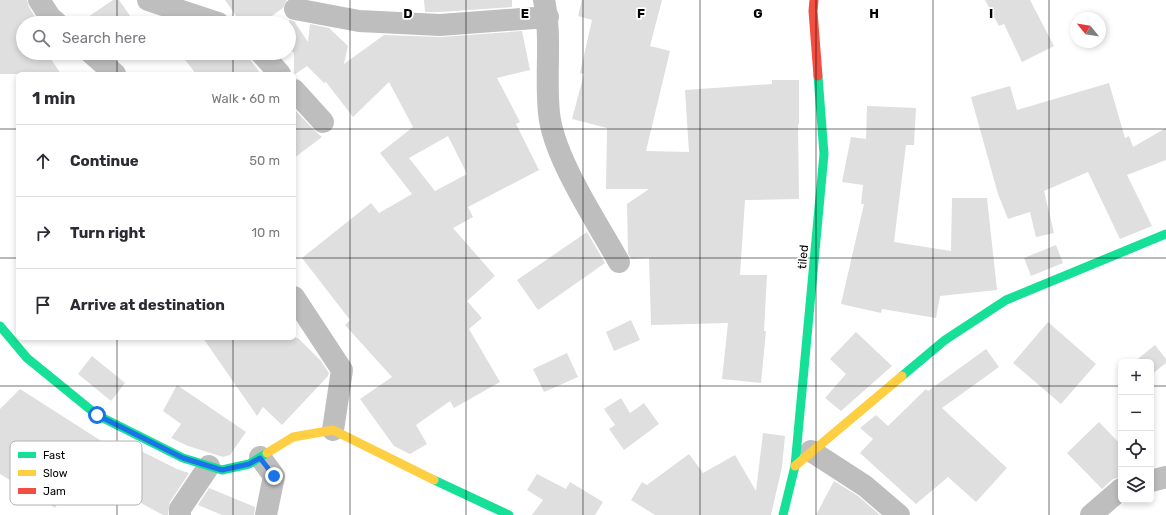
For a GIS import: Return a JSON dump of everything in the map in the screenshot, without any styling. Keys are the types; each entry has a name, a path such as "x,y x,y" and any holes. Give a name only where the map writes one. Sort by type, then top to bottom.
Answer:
{"street":[{"path":"40,0 49,16"},
{"path":"148,0 197,16"},
{"name":"tiled","path":"783,515 795,466 824,154 813,11 814,0"},
{"path":"290,11 359,20 440,25 546,9 549,114 557,142 571,176 619,262"},
{"path":"99,60 113,72"},
{"path":"268,60 278,72"},
{"path":"296,92 323,122"},
{"path":"795,466 945,340 1006,300 1166,234"},
{"path":"296,300 342,370 333,430"},
{"path":"0,326 27,358"},
{"path":"0,342 27,358 97,415 183,458 222,470 249,464 293,437 333,430 465,496 509,515"},
{"path":"811,451 865,486 898,515"},
{"path":"260,458 274,476 266,515"},
{"path":"180,515 180,509 209,466"},
{"path":"1154,480 1166,477"},
{"path":"1091,515 1118,492"}],"building":[{"path":"0,0 27,0 29,7 35,16 16,16 16,60 52,60 60,72 16,72 16,74 0,74"},
{"path":"113,0 119,0 130,16 89,16"},
{"path":"225,0 287,0 283,8 272,16 236,16"},
{"path":"424,0 512,0 512,7 425,12"},
{"path":"582,0 662,0 650,46 670,51 646,151 689,152 685,90 772,84 772,80 799,80 799,199 745,200 740,275 767,275 764,331 766,331 761,383 722,379 728,323 651,325 649,258 631,259 628,253 627,204 649,189 606,189 607,128 572,119 584,74 580,73 592,20 578,16"},
{"path":"985,0 1030,0 1054,46 1022,62 1004,24 999,26"},
{"path":"296,24 308,42 310,24 329,28 348,46 344,64 384,35 441,37 522,31 530,70 497,78 520,122 516,124 539,170 468,207 473,217 453,228 495,276 467,301 482,318 469,329 500,382 454,408 450,401 416,425 427,444 410,454 394,446 360,399 392,377 345,325 350,320 302,258 371,203 379,213 412,194 380,153 413,127 389,82 353,117 326,82 324,83 307,66 296,74 296,72 294,72 294,60 296,60","holes":["448,136 467,174 435,191 409,158"]},
{"path":"185,60 250,60 259,72 194,72"},
{"path":"1109,83 1125,138 1129,136 1133,147 1166,128 1166,160 1127,175 1152,226 1120,239 1088,172 1044,191 1054,233 1036,237 1030,212 1008,219 998,194 971,97 1010,86 1017,110"},
{"path":"867,106 916,108 914,145 906,145 894,242 951,251 952,198 987,198 997,290 940,296 936,318 882,309 881,313 841,304 864,204 861,204 863,185 842,182 851,137 866,139"},
{"path":"296,111 314,130 322,137 296,156"},
{"path":"587,232 605,263 538,310 517,280"},
{"path":"1056,245 1063,263 1031,276 1024,258"},
{"path":"631,320 640,340 614,351 606,332"},
{"path":"1048,322 1096,364 1061,404 1013,363"},
{"path":"856,332 892,366 841,411 825,398 846,374 830,359"},
{"path":"296,338 298,338 321,361 329,373 328,376 282,425 263,407 257,416 204,340 296,340"},
{"path":"1155,345 1166,359 1166,363 1154,373 1154,359 1138,359"},
{"path":"986,349 999,367 942,408 1007,468 976,502 948,477 916,504 860,453 873,439 860,428 876,415 888,426 926,389 928,391"},
{"path":"567,353 578,377 544,392 533,369"},
{"path":"92,356 125,383 111,401 78,374"},
{"path":"177,385 246,432 230,455 223,457 188,446 171,438 181,424 163,411"},
{"path":"20,389 101,441 10,441 10,480 0,474 0,409"},
{"path":"621,398 630,413 644,403 659,424 624,450 609,429 615,425 604,409"},
{"path":"1099,422 1118,442 1118,478 1113,479 1102,489 1067,453"},
{"path":"763,433 785,436 782,467 771,515 655,515 631,500 642,482 647,485 689,454 703,473 735,455 756,491"},
{"path":"142,452 177,469 189,473 170,502 168,515 163,515 142,504"},
{"path":"537,474 566,489 570,482 603,502 595,515 532,515 543,500 527,490"},
{"path":"834,481 858,496 880,515 816,515"},
{"path":"209,488 255,507 254,515 222,515 198,505"},
{"path":"50,505 57,505 55,508"}],"traffic: fast":[{"path":"783,515 795,466 824,154 818,76"},
{"path":"902,376 945,340 1006,300 1166,234"},
{"path":"0,326 27,358 97,415 183,458 222,470 249,464 267,453"},
{"path":"434,480 509,515"}],"traffic: slow":[{"path":"795,466 902,376"},
{"path":"267,453 293,437 333,430 434,480"}],"traffic: jam":[{"path":"814,0 813,11 818,76"}],"route":[{"path":"97,415 183,458 222,470 249,464 260,458 274,476"}]}
